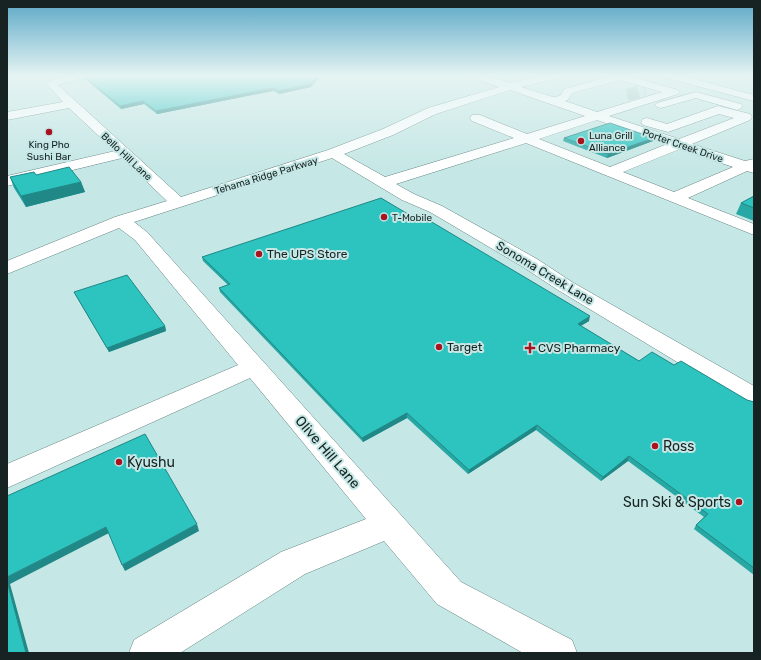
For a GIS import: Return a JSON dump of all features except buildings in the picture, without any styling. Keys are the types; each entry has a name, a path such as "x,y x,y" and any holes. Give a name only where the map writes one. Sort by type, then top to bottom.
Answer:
{"street":[{"path":"7,116 61,106"},
{"name":"Bello Hill Lane","path":"73,106 177,202"},
{"name":"Tehama Ridge Parkway","path":"7,268 122,221 177,202 333,153 388,132 432,111 449,106"},
{"name":"Porter Creek Drive","path":"567,106 752,166"},
{"path":"384,183 630,106"},
{"path":"628,116 660,106"},
{"path":"739,106 754,110"},
{"path":"610,172 679,143 746,118 718,110 668,128 614,111"},
{"path":"476,118 754,230"},
{"name":"Sonoma Creek Lane","path":"333,153 384,183 436,209 530,263 565,286 754,397"},
{"path":"7,181 124,154"},
{"path":"675,198 752,166"},
{"name":"Olive Hill Lane","path":"122,221 141,236 449,593 559,653"},
{"path":"7,476 254,367"},
{"path":"147,653 293,563 390,524"}],"place":[{"name":"King Pho Sushi Bar","path":"49,132"},
{"name":"Luna Grill Alliance","path":"581,141"},
{"name":"T-Mobile","path":"384,217"},
{"name":"The UPS Store","path":"259,254"},
{"name":"Target","path":"439,347"},
{"name":"CVS Pharmacy","path":"530,348"},
{"name":"Ross","path":"655,446"},
{"name":"Kyushu","path":"119,462"},
{"name":"Sun Ski & Sports","path":"739,502"}]}
